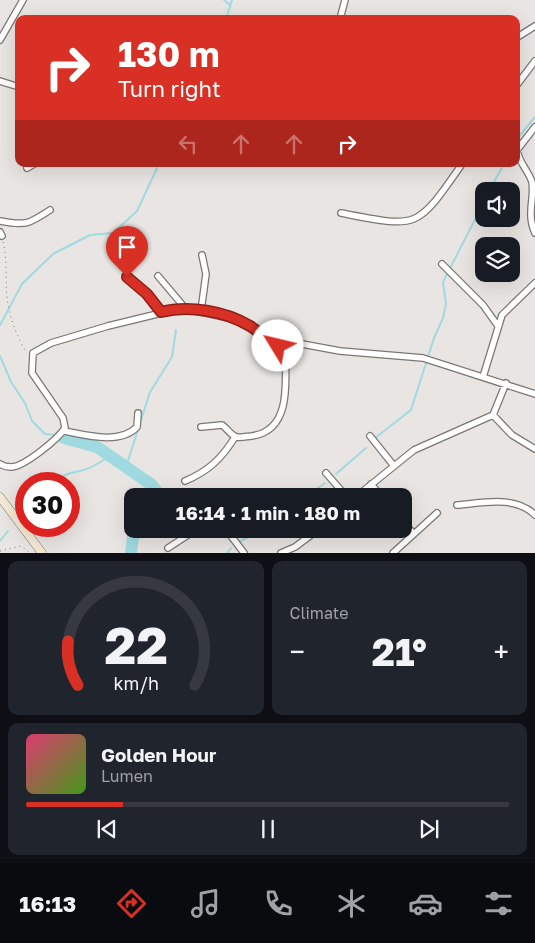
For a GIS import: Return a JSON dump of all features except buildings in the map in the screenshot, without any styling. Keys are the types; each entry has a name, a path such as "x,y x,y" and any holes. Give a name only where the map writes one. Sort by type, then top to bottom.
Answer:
{"main road":[{"path":"0,497 42,553"}],"street":[{"path":"0,40 23,0"},
{"path":"341,15 346,0"},
{"path":"520,35 535,26"},
{"path":"520,81 535,61"},
{"path":"0,81 15,86"},
{"path":"520,146 535,127"},
{"path":"520,162 532,182 530,214 535,233"},
{"path":"340,213 392,223 413,221 430,208 460,167"},
{"path":"0,221 23,225 32,223 50,210"},
{"path":"200,311 206,274 202,255"},
{"path":"442,264 483,304 498,326"},
{"path":"158,276 185,308"},
{"path":"127,277 147,294 161,312"},
{"path":"483,377 498,326 506,311 535,283"},
{"path":"0,464 12,467 19,465 48,446 64,431 65,423 63,418 32,373 33,353 51,343 161,312 185,308 244,322 276,345 285,347 302,344 340,351 423,358 506,383 535,394"},
{"path":"201,427 222,425 235,436 261,434 278,419 285,404 285,347"},
{"path":"366,488 414,450 493,415 506,383"},
{"path":"64,431 95,436 125,435 137,427 138,413"},
{"path":"493,415 512,435 535,449"},
{"path":"185,481 205,472 220,459 235,436"},
{"path":"370,436 394,466"},
{"path":"326,473 339,488"},
{"path":"371,484 374,488"},
{"path":"457,505 514,503 535,515"},
{"path":"393,553 437,513"},
{"path":"168,548 183,538"},
{"path":"233,538 244,553"},
{"path":"281,553 306,539"}],"path":[{"path":"1,234 6,250 9,306 20,342 32,361"},
{"path":"0,551 21,546 30,553"}],"waterway":[{"path":"224,0 230,5"},
{"path":"227,15 232,0"},
{"path":"520,135 535,117"},
{"path":"0,325 22,284 53,254 90,235 113,233 137,211 158,167"},
{"path":"494,182 502,167"},
{"path":"375,438 411,410 434,338 443,318 446,304 443,282 475,220"},
{"path":"126,467 150,392 172,357 176,330"},
{"path":"0,356 11,382 25,403 32,421 45,434 56,435"},
{"path":"64,438 97,447 154,488"},
{"path":"336,474 366,448"},
{"path":"77,472 88,469 110,456"},
{"path":"318,488 325,483"},
{"path":"0,541 8,531"},
{"path":"131,553 133,538"},
{"path":"239,542 247,538"},
{"path":"227,553 231,548"}],"route":[{"path":"127,277 147,294 161,312 187,308 231,317 244,322 278,346"}]}
